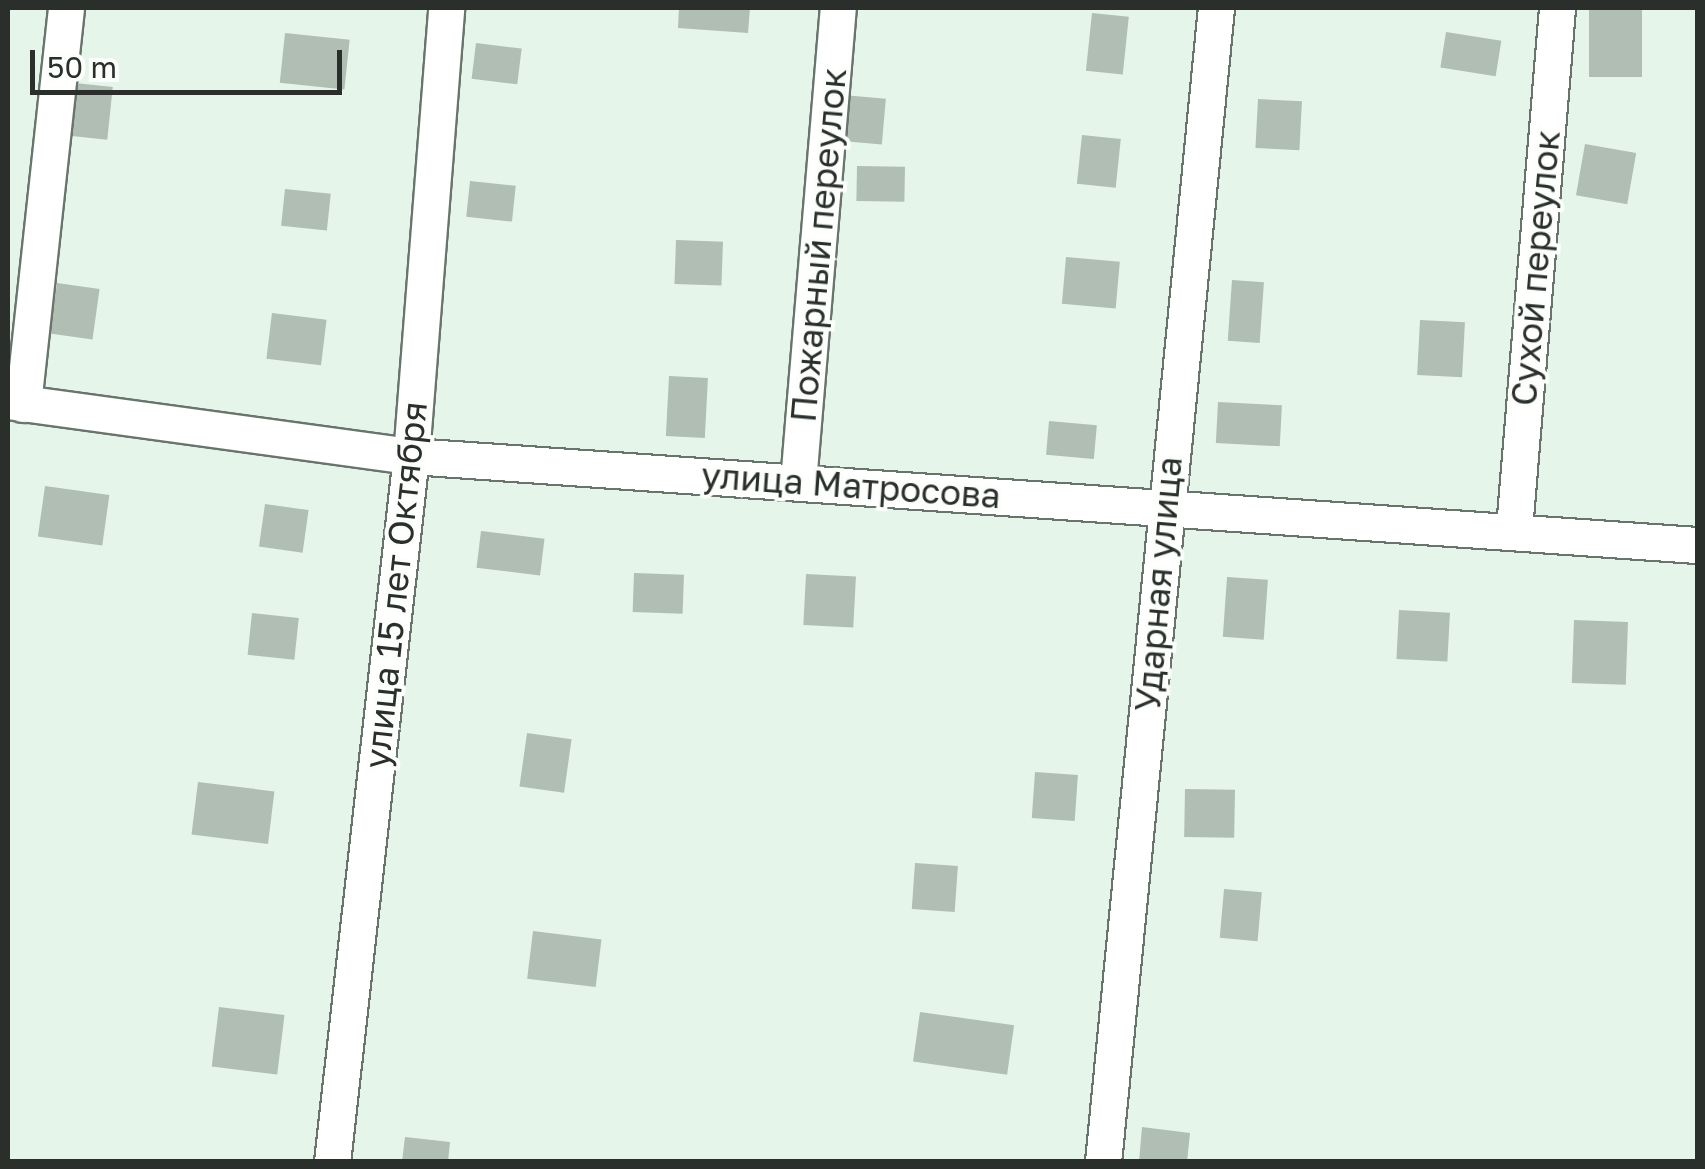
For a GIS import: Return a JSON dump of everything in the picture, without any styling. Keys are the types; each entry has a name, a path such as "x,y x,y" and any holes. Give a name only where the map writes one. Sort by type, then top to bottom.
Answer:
{"street":[{"path":"15,403 66,8"},
{"name":"улица 15 лет Октября","path":"332,1162 411,456 446,8"},
{"name":"Пожарный переулок","path":"798,482 838,8"},
{"name":"Ударная улица","path":"1103,1162 1216,8"},
{"name":"Сухой переулок","path":"1514,529 1556,8"},
{"name":"улица Матросова","path":"15,403 411,456 1514,529 1698,545"}],"building":[{"path":"679,8 750,8 748,33 678,28"},
{"path":"1589,8 1642,8 1642,77 1589,77"},
{"path":"1092,13 1129,17 1123,75 1086,71"},
{"path":"1446,32 1501,41 1496,76 1440,68"},
{"path":"285,33 350,40 344,90 280,83"},
{"path":"476,43 522,49 517,84 472,79"},
{"path":"75,83 113,87 107,140 69,136"},
{"path":"843,95 886,99 882,145 839,141"},
{"path":"1258,99 1302,101 1299,150 1255,148"},
{"path":"1082,135 1121,139 1116,188 1077,184"},
{"path":"1585,144 1636,153 1627,204 1576,195"},
{"path":"857,166 905,167 904,202 856,201"},
{"path":"470,181 516,186 512,222 466,217"},
{"path":"285,189 331,194 327,231 281,226"},
{"path":"676,240 723,242 721,286 674,284"},
{"path":"1066,257 1120,262 1116,309 1062,304"},
{"path":"1232,280 1264,282 1260,343 1228,341"},
{"path":"57,283 100,289 92,339 50,334"},
{"path":"272,313 327,320 321,365 266,359"},
{"path":"1420,320 1465,322 1462,377 1417,375"},
{"path":"669,376 708,378 705,438 666,436"},
{"path":"1218,402 1282,405 1280,446 1216,443"},
{"path":"1049,421 1097,425 1094,459 1046,455"},
{"path":"45,486 109,495 102,546 38,537"},
{"path":"265,504 309,510 303,553 259,547"},
{"path":"481,531 545,539 540,576 476,568"},
{"path":"634,573 684,575 683,614 633,612"},
{"path":"806,574 856,577 853,628 803,625"},
{"path":"1227,577 1268,580 1264,640 1223,637"},
{"path":"1399,610 1450,613 1447,662 1396,659"},
{"path":"252,613 299,618 294,660 248,655"},
{"path":"1574,620 1628,622 1626,685 1572,683"},
{"path":"527,733 572,739 564,793 519,786"},
{"path":"1035,772 1078,775 1075,821 1032,818"},
{"path":"198,782 274,791 268,844 192,835"},
{"path":"1185,789 1235,790 1234,838 1184,837"},
{"path":"915,863 958,866 955,912 912,909"},
{"path":"1224,889 1262,892 1258,941 1220,938"},
{"path":"533,931 601,939 596,987 527,979"},
{"path":"219,1007 285,1015 277,1075 212,1067"},
{"path":"920,1012 1014,1025 1007,1075 913,1062"},
{"path":"1142,1127 1190,1133 1187,1162 1139,1162"},
{"path":"405,1137 450,1142 448,1162 402,1162"}]}
